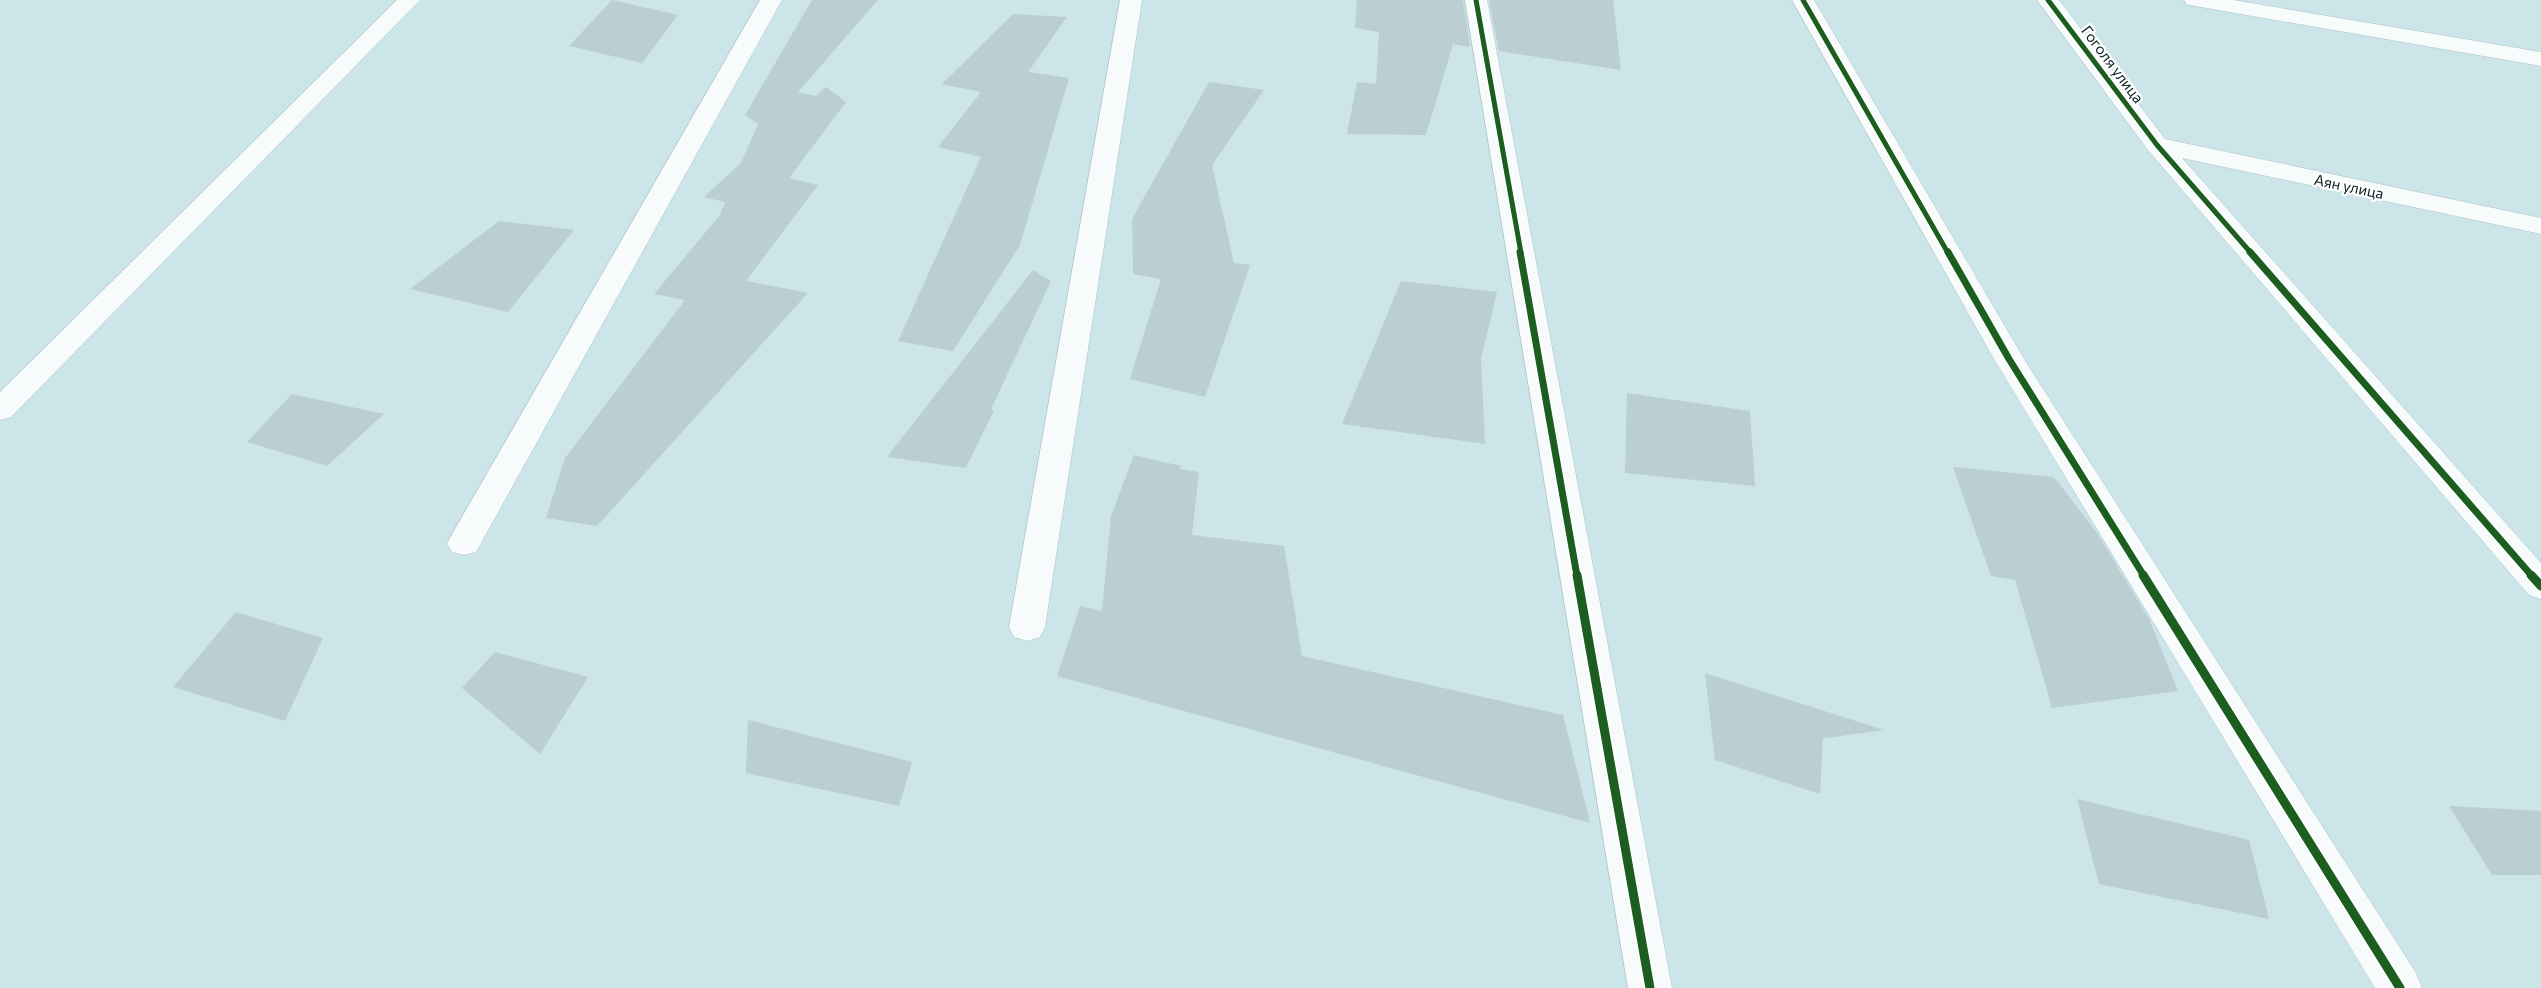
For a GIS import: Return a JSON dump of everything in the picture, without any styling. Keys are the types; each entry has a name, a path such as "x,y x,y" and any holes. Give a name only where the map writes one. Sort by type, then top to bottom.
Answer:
{"street":[{"path":"0,411 409,0"},
{"path":"464,543 771,0"},
{"path":"1027,627 1131,0"},
{"path":"1476,0 1650,988"},
{"path":"1803,0 2009,359 2400,988"},
{"name":"Гоголя улица","path":"2048,0 2157,145 2541,586"},
{"path":"2195,0 2541,59"},
{"name":"Аян улица","path":"2157,145 2541,226"}],"building":[{"path":"612,0 678,15 642,63 569,46"},
{"path":"812,0 878,0 798,92 816,96 826,87 846,102 789,178 818,185 746,281 808,293 597,526 546,518 565,458 685,300 654,294 720,215 725,202 704,197 741,163 758,124 745,115"},
{"path":"1357,0 1463,0 1470,47 1453,44 1426,135 1347,134 1357,82 1376,84 1379,32 1355,28"},
{"path":"1489,0 1613,0 1621,70 1499,51"},
{"path":"1013,14 1067,17 1028,72 1069,78 1020,245 953,351 898,341 981,157 938,147 981,92 942,84"},
{"path":"1209,82 1264,90 1212,165 1234,263 1250,265 1205,397 1130,379 1161,279 1133,274 1132,219"},
{"path":"499,221 574,230 508,312 410,289"},
{"path":"1033,270 1051,281 966,468 887,457"},
{"path":"1401,281 1497,292 1481,359 1485,444 1342,424"},
{"path":"1627,393 1750,411 1755,486 1625,473"},
{"path":"292,394 384,414 327,466 247,442"},
{"path":"1134,455 1181,466 1180,469 1199,472 1192,535 1284,546 1302,656 1563,715 1590,823 1057,676 1080,606 1102,611 1111,516"},
{"path":"1953,467 2054,477 2097,533 2149,619 2178,691 2052,708 2015,580 1991,576"},
{"path":"236,612 323,638 285,721 173,687"},
{"path":"495,652 588,677 540,754 462,688"},
{"path":"1705,673 1884,730 1820,739 1823,739 1820,794 1715,760"},
{"path":"748,720 912,762 899,806 746,773"},
{"path":"2077,799 2249,840 2269,919 2099,884"},
{"path":"2449,806 2541,811 2541,875 2492,875"}],"cycle path":[{"path":"1476,0 1650,988"},
{"path":"1803,0 2009,359 2400,988"},
{"path":"2048,0 2157,145 2541,586"}]}
